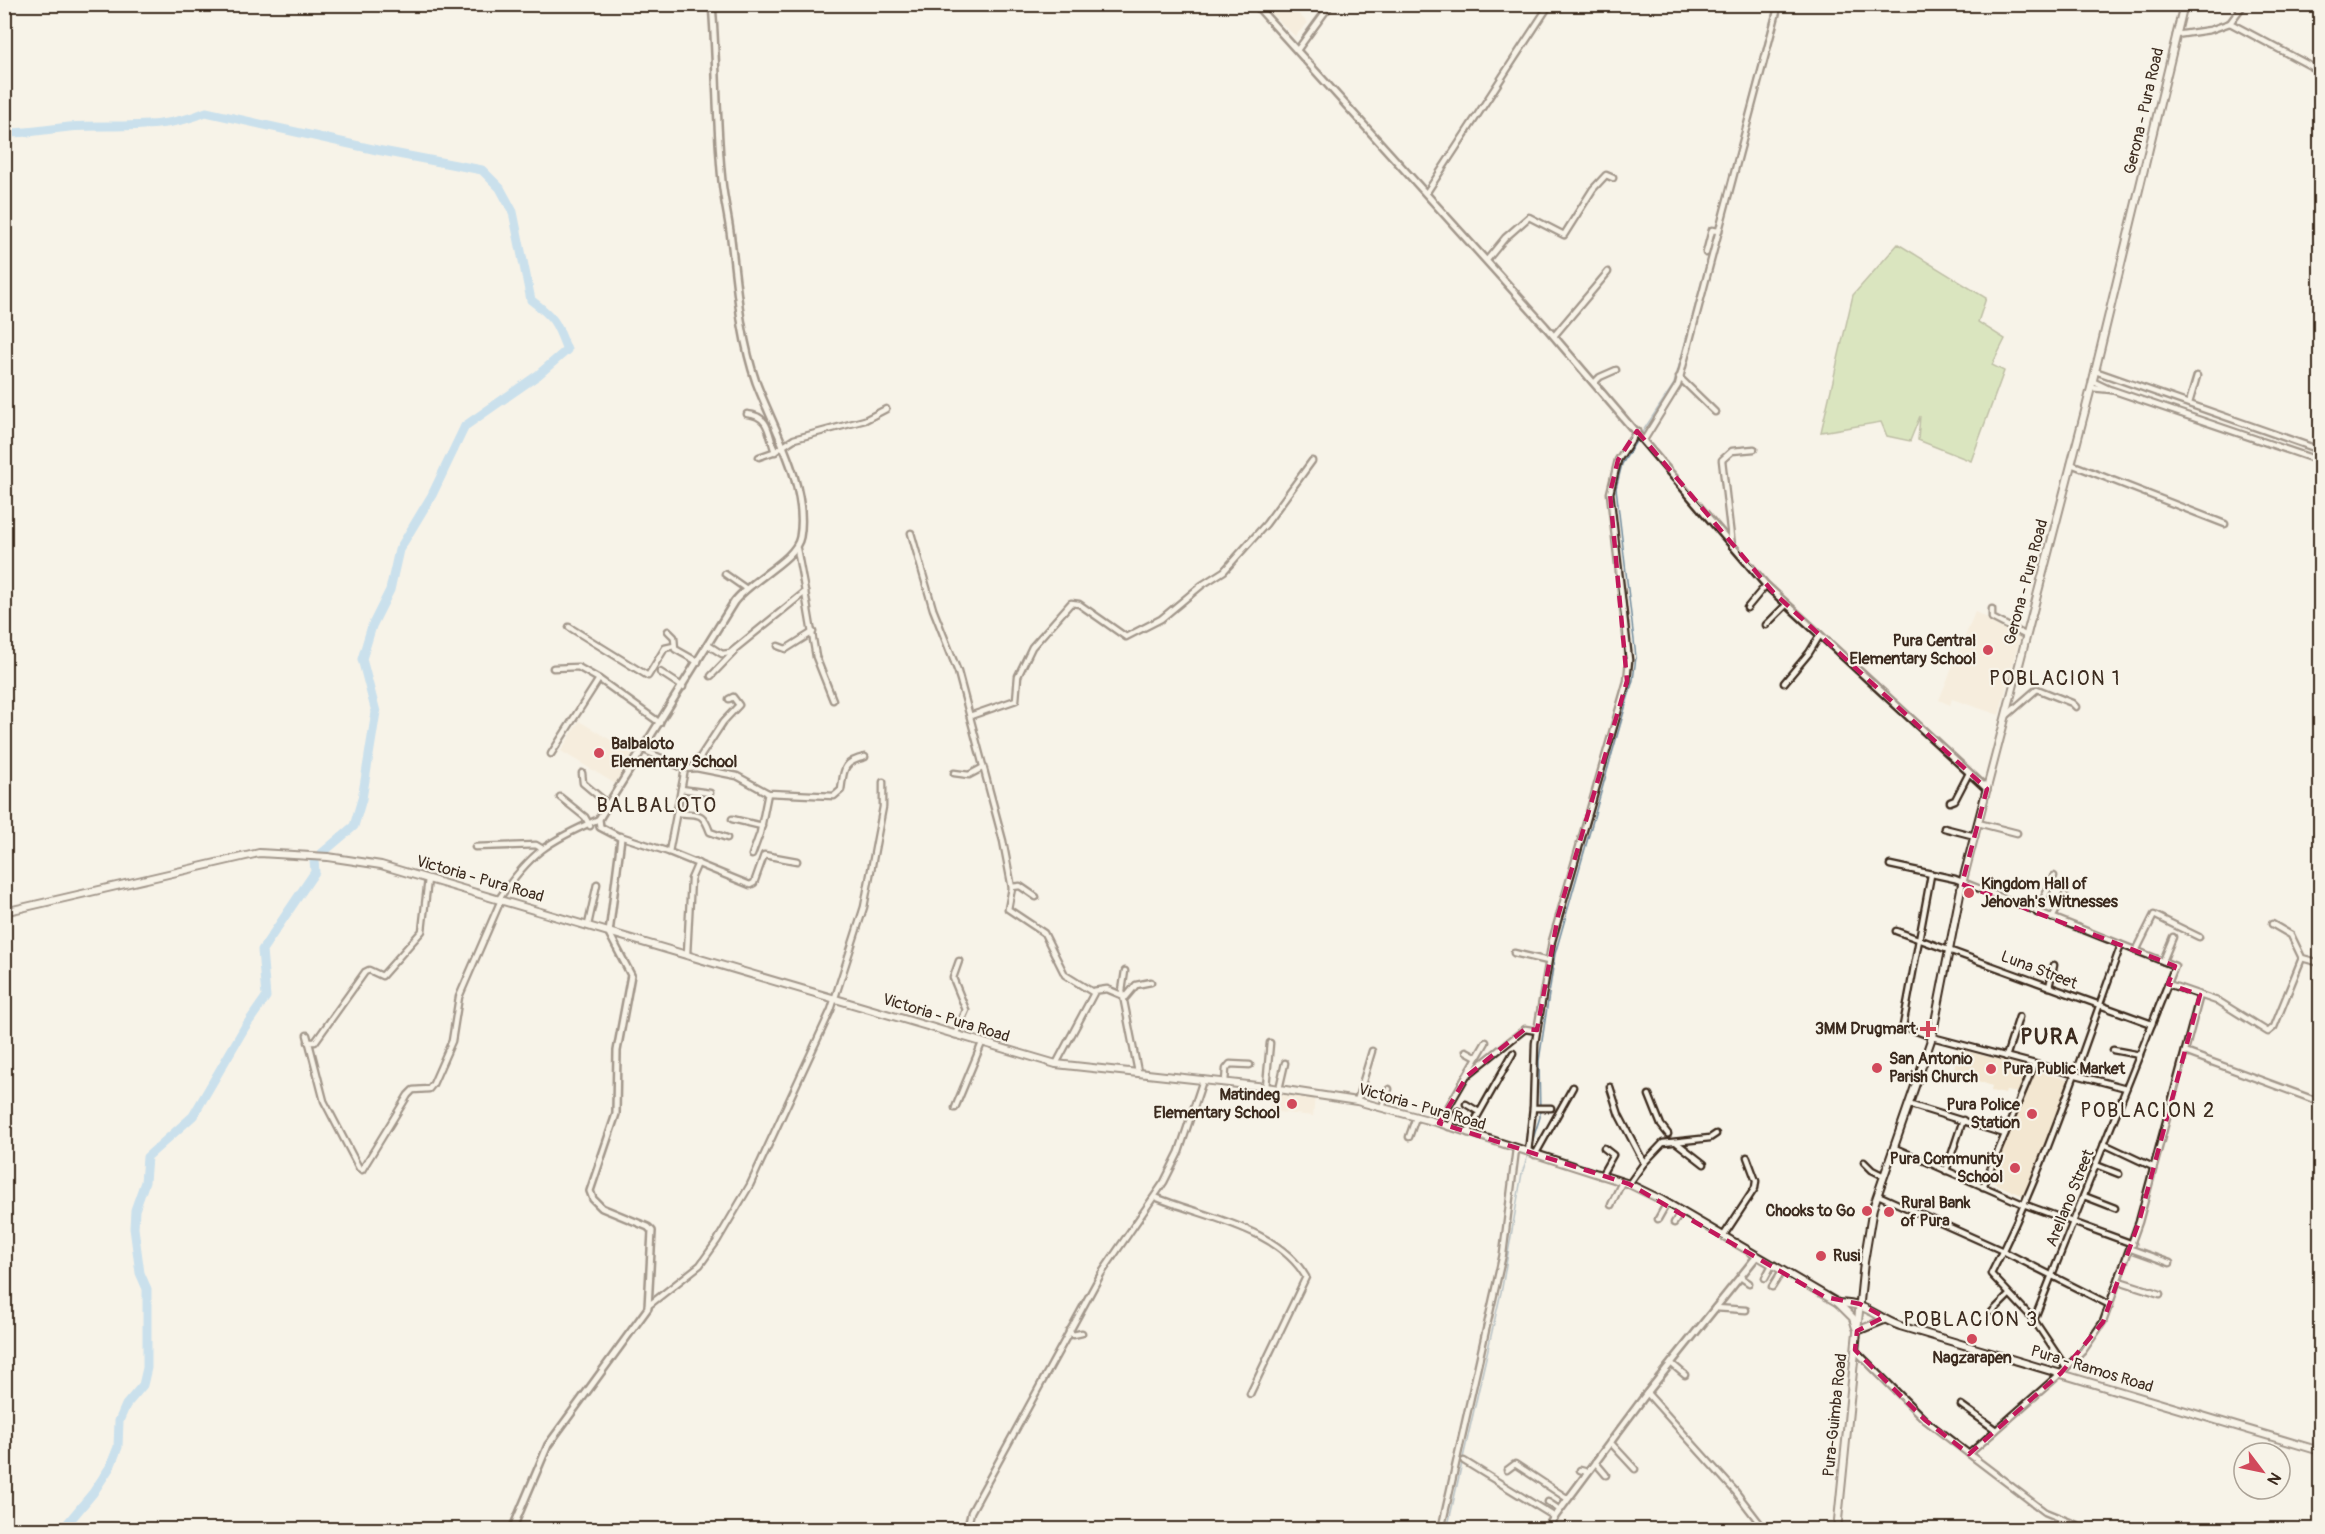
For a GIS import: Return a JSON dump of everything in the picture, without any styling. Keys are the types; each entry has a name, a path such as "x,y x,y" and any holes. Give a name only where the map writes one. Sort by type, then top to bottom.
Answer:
{"main road":[{"name":"Gerona - Pura Road","path":"1860,1304 1869,1233 1878,1195 1911,1105 1932,1037 1962,884 2025,635 2092,385 2184,4"},
{"name":"Victoria - Pura Road","path":"4,912 259,853 328,857 381,865 1056,1064 1266,1087 1357,1101 1439,1123 1629,1184 1682,1211 1838,1303 1860,1304"},
{"path":"1838,1303 1853,1318 1857,1331 1884,1320"},
{"name":"Pura - Ramos Road","path":"1860,1304 1884,1320 2063,1371 2320,1451"},
{"name":"Pura-Guimba Road","path":"1837,1530 1860,1304"}],"street":[{"path":"712,4 722,180 740,316 750,362 784,447 801,512 797,549 816,657 833,700"},
{"path":"1255,4 1427,192 1595,382 1766,585 1987,789"},
{"path":"1298,49 1331,4"},
{"path":"1427,192 1550,4"},
{"path":"1644,440 1668,404 1679,378 1779,4"},
{"path":"2176,35 2210,30 2230,23 2244,4"},
{"path":"2230,23 2320,71"},
{"path":"1487,260 1505,238 1529,217 1564,235 1593,189 1606,175 1613,178"},
{"path":"1706,253 1711,232 1717,230"},
{"path":"1554,336 1608,272"},
{"path":"1595,382 1600,376 1616,369"},
{"path":"2095,371 2320,450"},
{"path":"2189,403 2197,376"},
{"path":"1679,378 1715,412"},
{"path":"2092,385 2320,461"},
{"path":"759,457 775,452 795,439 865,420 886,409"},
{"path":"747,414 756,415 766,422 775,452"},
{"path":"1528,1153 1537,1031 1548,962 1564,894 1627,681 1629,660 1610,494 1618,460 1637,431"},
{"path":"1732,546 1722,460 1732,451 1754,449"},
{"path":"970,716 1016,700 1018,676 1032,647 1071,603 1079,604 1126,637 1161,619 1202,585 1224,571 1266,524 1312,461"},
{"path":"2071,464 2225,524"},
{"path":"911,533 933,609 958,672 1005,847 1012,887 1008,909 1042,931 1065,975 1093,991 1107,989 1127,997 1136,985 1151,982"},
{"path":"307,1035 324,1101 358,1168 362,1170 408,1095 413,1090 429,1089 433,1084 452,1041 459,997 500,900 519,869 541,848 599,819 745,588 797,549"},
{"path":"725,574 745,588"},
{"path":"1747,608 1766,585"},
{"path":"708,645 725,655 805,592"},
{"path":"1766,625 1786,605"},
{"path":"1992,609 1991,616 1994,620 2025,635"},
{"path":"569,627 648,676 665,648 674,646"},
{"path":"668,631 674,637 676,650 698,662"},
{"path":"778,646 786,649 813,632"},
{"path":"1784,683 1809,653 1820,635"},
{"path":"711,676 741,643"},
{"path":"553,668 573,665 599,679 660,723"},
{"path":"660,672 683,687"},
{"path":"551,754 599,679"},
{"path":"2004,718 2037,689 2072,703 2076,707"},
{"path":"693,768 723,722 740,704 732,696 729,699"},
{"path":"644,750 685,769 693,768 737,776 768,793 834,796 841,790 841,779 847,766 853,760 865,757"},
{"path":"954,773 969,775 982,768"},
{"path":"669,852 685,769"},
{"path":"582,773 585,785 608,804"},
{"path":"1950,802 1954,800 1969,773"},
{"path":"512,1530 548,1445 625,1342 648,1306 700,1265 750,1185 835,999 864,907 882,807 883,782"},
{"path":"681,789 710,793"},
{"path":"752,855 762,826 768,793"},
{"path":"560,797 582,814 588,825"},
{"path":"676,813 703,816 707,820 710,832 727,838"},
{"path":"599,819 600,826"},
{"path":"732,819 762,826"},
{"path":"1978,823 2017,833"},
{"path":"588,825 600,826 620,836 669,852 753,885 764,855 797,861"},
{"path":"1944,828 1975,836"},
{"path":"620,836 609,931 631,975 617,1051 616,1114 590,1191 599,1206 648,1227 652,1231 648,1306"},
{"path":"475,847 536,845 541,848"},
{"path":"687,954 691,879 698,863"},
{"path":"1890,865 1955,879 1962,884 2175,966 2168,984 2220,1002 2265,1031 2270,1032 2302,958"},
{"path":"1931,875 1901,1023 1904,1027 1932,1037 2126,1088"},
{"path":"2037,913 2054,876"},
{"path":"308,1042 315,1042 365,972 369,970 382,976 387,968 396,964 405,948 413,944 422,931 428,879"},
{"path":"588,925 597,884"},
{"path":"1012,887 1020,886 1036,897"},
{"path":"2052,918 2065,895"},
{"path":"2136,951 2154,915 2199,937"},
{"path":"2272,924 2291,935 2302,958 2320,963"},
{"name":"Luna Street","path":"1896,931 2152,1024"},
{"path":"2163,961 2173,937"},
{"path":"2063,1371 2034,1320 1992,1276 2074,1076 2121,945"},
{"path":"1514,953 1548,962"},
{"path":"956,1035 966,1010 954,978 959,961"},
{"path":"2049,987 2054,965"},
{"path":"1125,970 1123,996 1138,1072"},
{"name":"Arellano Street","path":"2034,1320 2168,984"},
{"path":"1056,1064 1093,991"},
{"path":"1969,1454 2084,1351 2103,1322 2132,1246 2200,995"},
{"path":"2006,1057 2019,1017"},
{"path":"1467,1076 1526,1029 1537,1031"},
{"path":"1439,1123 1486,1042"},
{"path":"955,1108 982,1043"},
{"path":"1266,1087 1270,1043"},
{"path":"2113,1050 2140,1055"},
{"path":"1357,1101 1372,1051"},
{"path":"1466,1051 1478,1058"},
{"path":"2185,1052 2320,1102"},
{"path":"1468,1133 1513,1053"},
{"path":"1279,1089 1285,1063"},
{"path":"1225,1082 1226,1069 1230,1064 1250,1065"},
{"path":"1983,1187 2034,1065"},
{"path":"958,1530 968,1525 986,1484 1101,1274 1155,1197 1179,1152 1203,1080"},
{"path":"1535,1155 1573,1087"},
{"path":"1610,1087 1619,1115 1644,1162"},
{"path":"1382,1107 1389,1089"},
{"path":"1629,1184 1644,1162 1663,1143 1669,1132 1661,1125 1648,1095"},
{"path":"1466,1104 1479,1112"},
{"path":"1911,1105 2005,1134"},
{"path":"1533,1108 1551,1108"},
{"path":"1449,1127 1458,1111"},
{"path":"1409,1137 1416,1117"},
{"path":"1946,1171 1963,1120"},
{"path":"1663,1143 1710,1138 1716,1134"},
{"path":"1677,1143 1704,1164"},
{"path":"2104,1144 2154,1167"},
{"path":"1601,1176 1613,1155 1604,1148"},
{"path":"1895,1148 2023,1204 2170,1263"},
{"path":"1441,1530 1503,1254 1516,1149"},
{"path":"1724,1235 1755,1188 1756,1181 1747,1157"},
{"path":"1864,1162 1872,1170 1884,1176"},
{"path":"2096,1165 2120,1174"},
{"path":"1611,1205 1622,1182"},
{"path":"1878,1195 2003,1251 2110,1305"},
{"path":"2084,1196 2115,1208"},
{"path":"1155,1197 1191,1211 1225,1220 1250,1231 1286,1254 1306,1277 1250,1394"},
{"path":"1658,1219 1667,1203"},
{"path":"1674,1223 1682,1211"},
{"path":"1545,1530 1647,1393 1757,1256"},
{"path":"1765,1278 1772,1265"},
{"path":"1772,1287 1782,1271"},
{"path":"1740,1277 1749,1283"},
{"path":"2119,1281 2160,1294"},
{"path":"1992,1312 2009,1295"},
{"path":"1715,1308 1746,1310"},
{"path":"1069,1331 1073,1335 1082,1333"},
{"path":"1855,1350 1925,1420 1969,1454 2045,1512 2089,1530"},
{"path":"1671,1364 1685,1375"},
{"path":"1647,1393 1735,1491 1765,1530"},
{"path":"1961,1405 1996,1431"},
{"path":"1610,1442 1635,1469"},
{"path":"1464,1461 1555,1517"},
{"path":"1595,1462 1606,1475"},
{"path":"1507,1470 1515,1464 1568,1499"},
{"path":"1580,1470 1588,1472"},
{"path":"1548,1502 1560,1510"},
{"path":"968,1525 973,1530"}],"highlighted area":[{"path":"1637,431 1773,592 1987,789 1962,884 2175,966 2168,984 2200,995 2139,1222 2103,1322 2061,1373 1969,1454 1925,1420 1855,1350 1857,1331 1884,1317 1860,1304 1825,1297 1629,1184 1439,1123 1467,1076 1525,1029 1537,1030 1558,916 1627,681 1610,493 1618,460"}],"shaded area":[{"path":"1279,5 1289,5 1308,23 1295,36 1271,13"},
{"name":"Pura Central Elementary School","path":"1975,612 2021,634 1999,715 1952,699 1950,705 1939,700"},
{"name":"Balbaloto Elementary School","path":"579,721 637,756 619,786 561,751"},
{"name":"Pura Public Market","path":"1959,1049 2029,1067 2020,1093 2006,1091 2005,1094 1991,1091 1992,1086 1953,1072"},
{"path":"2036,1071 2070,1080 2024,1196 1989,1181"},
{"name":"Matindeg Elementary School","path":"1271,1090 1315,1096 1313,1116 1269,1111"}],"green space":[{"path":"1898,244 1986,298 1978,322 2005,339 1992,365 2004,371 1971,461 1918,440 1920,416 1910,441 1887,436 1881,422 1821,432 1853,295"}],"waterway":[{"path":"1717,228 1775,4"},
{"path":"4,133 69,127 139,126 173,122 206,112 377,150 482,170 500,188 513,212 531,300 554,322 567,350 538,375 465,426 432,495 399,550 390,590 372,626 362,659 376,712 362,799 354,826 314,860 315,872 262,950 266,997 245,1027 193,1116 147,1157 145,1182 135,1210 134,1228 140,1273 147,1289 147,1368 143,1385 126,1405 119,1421 118,1447 110,1467 93,1493 62,1530"},
{"path":"1641,434 1674,384 1715,233"},
{"path":"1531,1145 1540,1117 1539,1061 1555,954 1633,680 1636,657 1616,488 1622,464 1638,438"},
{"path":"1463,1458 1502,1288 1522,1173 1528,1155"},
{"path":"1447,1530 1462,1463"}],"place":[{"name":"Pura Central Elementary School","path":"1988,650"},
{"name":"Balbaloto Elementary School","path":"599,753"},
{"name":"Kingdom Hall of Jehovah's Witnesses","path":"1969,893"},
{"name":"3MM Drugmart","path":"1928,1029"},
{"name":"San Antonio Parish Church","path":"1877,1068"},
{"name":"Pura Public Market","path":"1991,1069"},
{"name":"Matindeg Elementary School","path":"1292,1104"},
{"name":"Pura Police Station","path":"2032,1114"},
{"name":"Pura Community School","path":"2015,1168"},
{"name":"Chooks to Go","path":"1867,1211"},
{"name":"Rural Bank of Pura","path":"1889,1212"},
{"name":"Rusi","path":"1821,1256"},
{"name":"Nagzarapen","path":"1972,1339"}],"district":[{"name":"POBLACION 1","path":"2055,678"},
{"name":"BALBALOTO","path":"657,805"},
{"name":"PURA","path":"2050,1037"},
{"name":"POBLACION 2","path":"2148,1110"},
{"name":"POBLACION 3","path":"1971,1319"}]}
